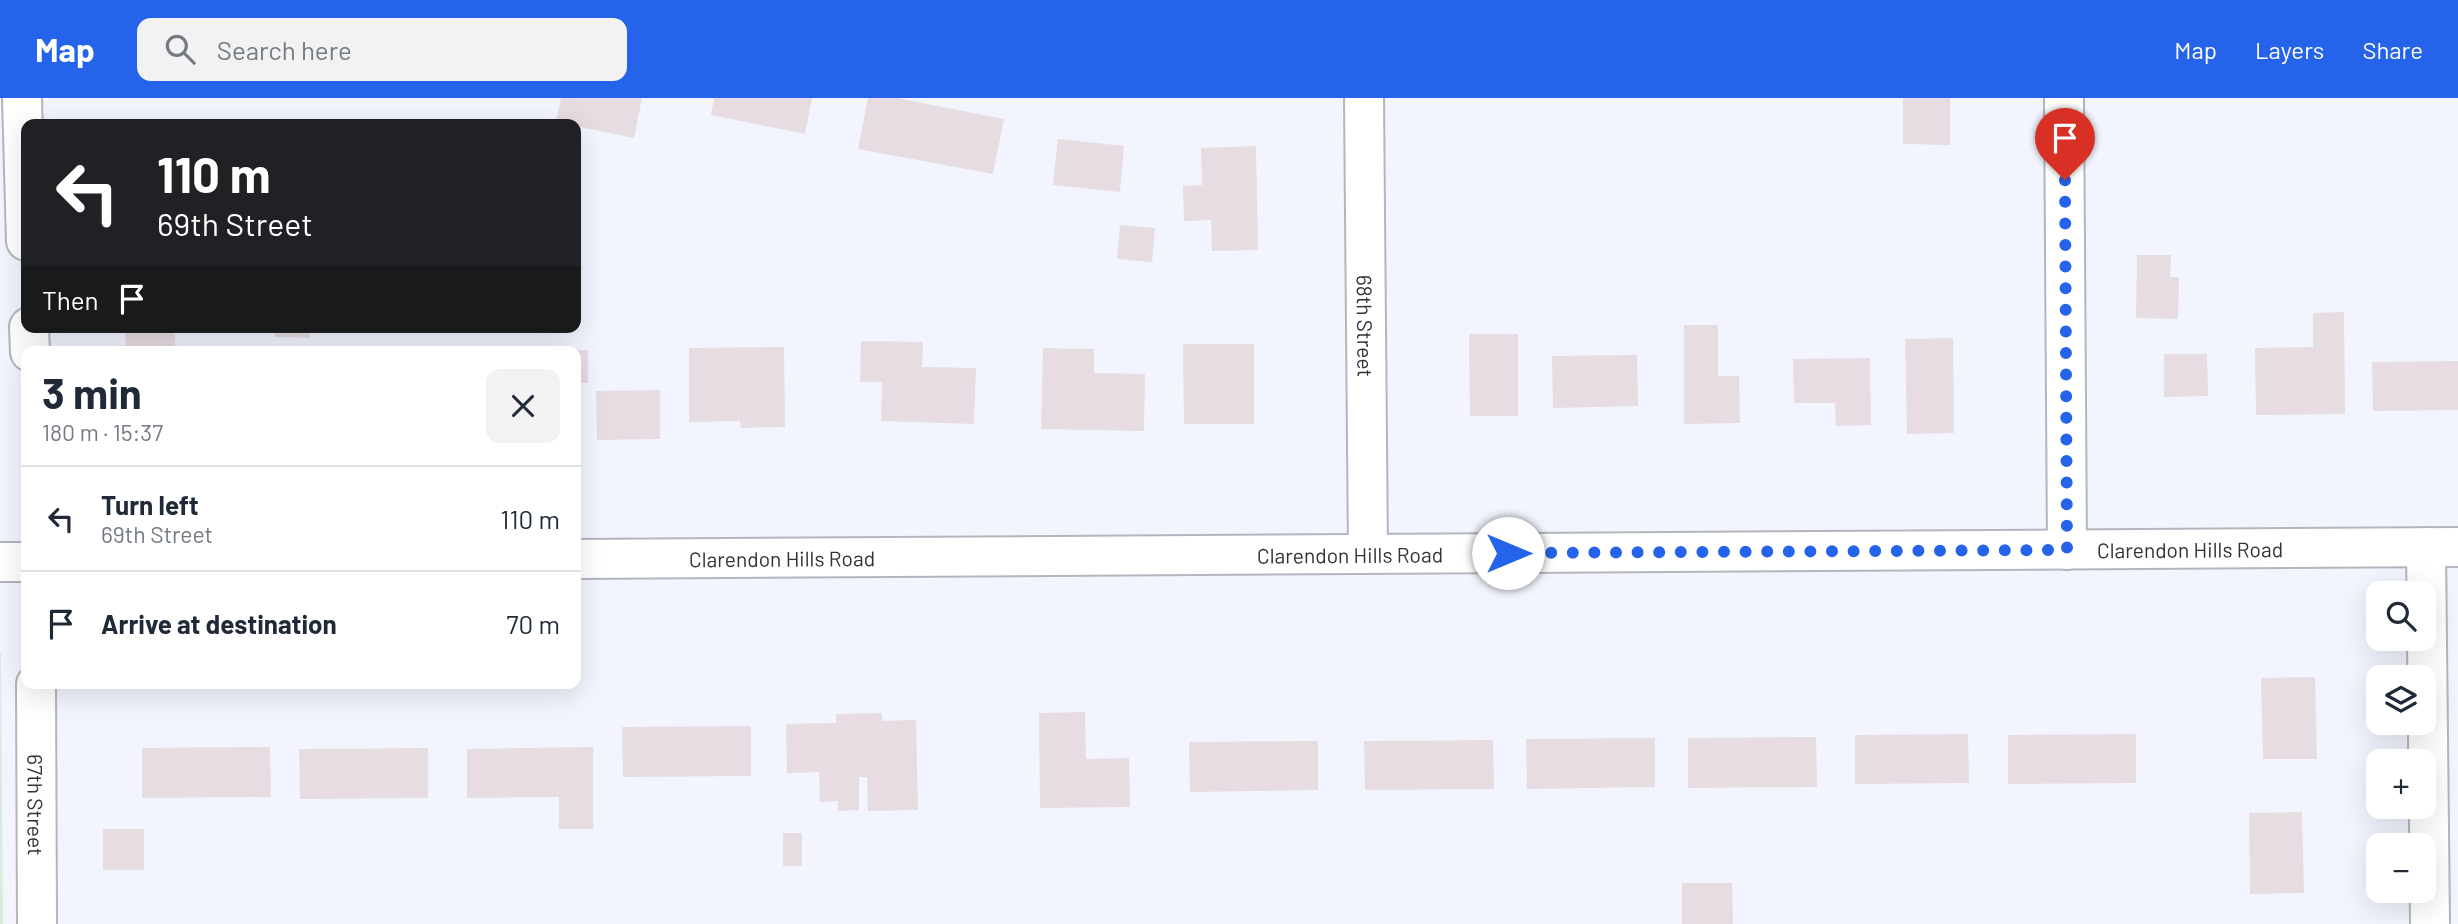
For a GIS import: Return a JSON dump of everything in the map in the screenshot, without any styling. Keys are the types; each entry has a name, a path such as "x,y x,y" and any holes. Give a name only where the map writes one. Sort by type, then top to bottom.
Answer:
{"street":[{"path":"22,98 23,119"},
{"name":"68th Street","path":"1364,98 1368,554"},
{"path":"2064,98 2067,550"},
{"path":"2430,924 2442,547"},
{"name":"Clarendon Hills Road","path":"581,559 2442,547"},
{"path":"0,562 21,562"},
{"name":"67th Street","path":"36,689 37,924"}],"green space":[{"path":"1,652 3,924 0,924"}],"building":[{"path":"561,98 642,98 634,138 581,127 581,119 557,119"},
{"path":"714,98 812,98 805,134 711,115"},
{"path":"868,98 896,98 1004,119 993,174 858,149"},
{"path":"1903,98 1950,98 1950,145 1903,144"},
{"path":"1058,139 1124,146 1120,192 1053,185"},
{"path":"1256,146 1258,250 1212,251 1211,220 1184,221 1183,186 1202,185 1201,148"},
{"path":"1120,225 1155,228 1152,262 1117,259"},
{"path":"2137,255 2171,255 2170,277 2179,277 2178,319 2136,318"},
{"path":"2344,312 2345,414 2256,415 2255,348 2313,347 2313,313"},
{"path":"1684,325 1718,325 1718,376 1739,376 1740,423 1684,424"},
{"path":"125,333 175,333 175,346 126,346"},
{"path":"275,333 310,333 310,338 275,337"},
{"path":"1469,334 1518,334 1518,416 1470,416"},
{"path":"1953,338 1954,433 1907,434 1905,339"},
{"path":"861,341 923,342 922,367 976,368 974,424 881,421 882,382 860,382"},
{"path":"1183,344 1254,344 1254,424 1184,424"},
{"path":"784,347 785,427 741,428 740,421 689,422 689,348"},
{"path":"1043,348 1094,349 1094,373 1145,374 1144,431 1041,429"},
{"path":"581,350 588,350 588,383 581,383"},
{"path":"2164,354 2207,354 2208,396 2164,397"},
{"path":"1637,355 1638,406 1553,408 1552,356"},
{"path":"1870,358 1871,425 1836,426 1835,403 1794,403 1793,359"},
{"path":"2458,361 2458,410 2373,411 2372,362"},
{"path":"660,390 660,439 597,440 596,391"},
{"path":"2315,677 2317,759 2263,759 2261,678"},
{"path":"1085,712 1086,759 1129,758 1130,807 1040,808 1039,713"},
{"path":"882,713 882,721 916,720 918,810 868,811 867,777 859,777 859,810 838,811 838,801 820,802 819,772 787,773 786,724 836,723 836,714"},
{"path":"751,726 751,776 623,777 622,727"},
{"path":"1968,734 1969,783 1855,784 1855,735"},
{"path":"2136,734 2136,783 2008,784 2008,735"},
{"path":"1816,737 1817,787 1688,788 1688,738"},
{"path":"1655,738 1655,787 1527,789 1526,739"},
{"path":"1493,740 1494,789 1365,790 1364,741"},
{"path":"1318,741 1318,790 1190,792 1189,742"},
{"path":"270,747 271,797 142,798 142,748"},
{"path":"593,747 593,829 559,829 559,797 467,798 467,749"},
{"path":"428,748 428,798 300,799 299,749"},
{"path":"2302,812 2304,893 2250,894 2249,813"},
{"path":"103,829 144,829 144,870 103,870"},
{"path":"783,833 802,833 802,866 783,866"},
{"path":"1682,883 1732,883 1733,924 1682,924"}],"route":[{"path":"1508,553 2067,550 2065,180"}]}
